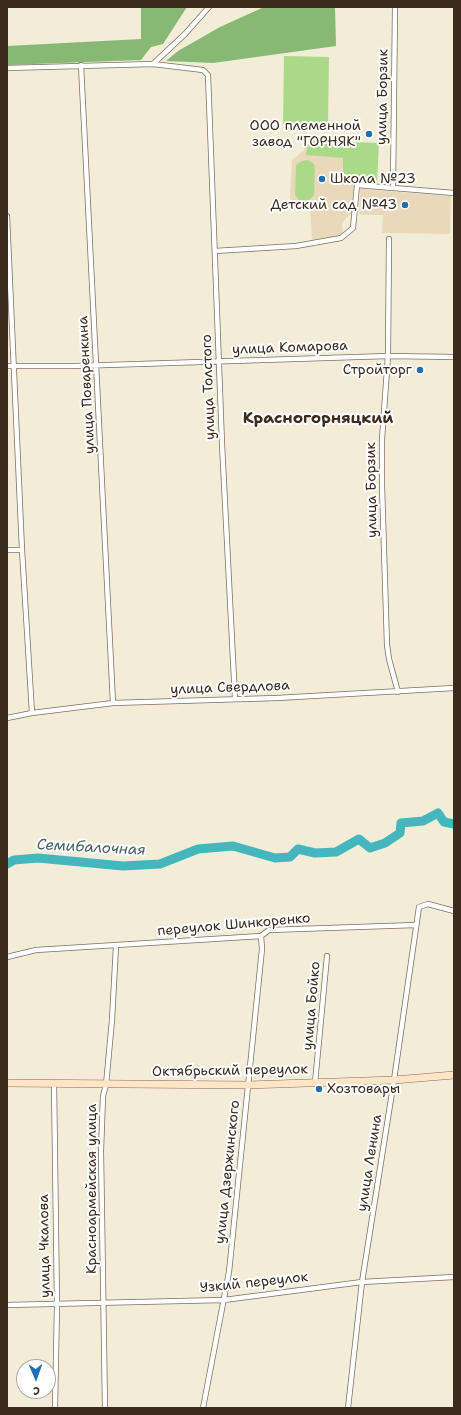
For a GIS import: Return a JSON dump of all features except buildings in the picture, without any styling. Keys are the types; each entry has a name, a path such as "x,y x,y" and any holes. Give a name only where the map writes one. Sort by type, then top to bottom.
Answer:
{"street":[{"path":"7,68 153,64 185,34 209,7"},
{"name":"улица Борзик","path":"393,188 395,7"},
{"name":"улица Толстого","path":"153,64 203,70 208,75 234,699"},
{"name":"улица Поваренкина","path":"81,65 113,703"},
{"path":"215,251 296,246 341,238 353,228 357,185 454,193"},
{"path":"7,216 15,366 22,550 32,713"},
{"name":"улица Борзик","path":"389,239 388,356 382,439 382,493 387,644 389,659 398,692"},
{"name":"улица Комарова","path":"7,366 219,362 388,356 454,357"},
{"path":"7,550 22,550"},
{"name":"улица Свердлова","path":"7,718 32,713 113,703 398,692 454,688"},
{"name":"улица Ленина","path":"348,1408 362,1282 394,1080 419,907 428,904 454,911"},
{"name":"переулок Шинкоренко","path":"7,957 36,950 261,936 269,930 416,925"},
{"name":"улица Дзержинского","path":"203,1408 224,1300 262,949 261,936"},
{"name":"Красноармейская улица","path":"105,1408 101,1151 103,1096 106,1085 112,1020 116,946"},
{"name":"улица Бойко","path":"316,1083 327,956"},
{"name":"Октябрьский переулок","path":"7,1082 106,1085 248,1085 394,1080 454,1075"},
{"name":"улица Чкалова","path":"54,1083 57,1305 55,1408"},
{"name":"Узкий переулок","path":"7,1305 57,1305 104,1301 224,1300 362,1282 454,1277"}],"shaded area":[{"name":"Школа №23","path":"305,139 356,142 352,212 342,223 343,235 312,240 310,206 293,205 290,198 292,160 304,150"},
{"name":"Детский сад №43","path":"360,189 451,196 450,234 382,233 383,215 359,215"}],"green space":[{"path":"141,7 187,7 163,44 151,47 141,60 7,65 7,46 141,39"},
{"path":"264,7 335,7 336,46 213,63 166,61 178,51 220,27"},
{"path":"284,56 329,57 328,125 283,124"},
{"path":"308,140 379,143 377,183 347,180 343,175 343,158 306,155"},
{"path":"308,160 314,164 315,169 314,195 308,201 300,201 295,195 296,165 302,161"}],"waterway":[{"name":"Семибалочная","path":"7,864 14,860 38,858 123,866 160,864 198,849 233,846 275,858 290,857 298,849 315,853 336,852 359,839 370,848 385,843 400,833 401,823 423,821 438,813 444,822 454,824"}],"place":[{"name":"ООО племенной завод \"ГОРНЯК\"","path":"369,134"},
{"name":"Школа №23","path":"322,179"},
{"name":"Детский сад №43","path":"405,205"},
{"name":"Стройторг","path":"420,370"},
{"name":"Хозтовары","path":"319,1089"}],"district":[{"name":"Красногорняцкий","path":"318,419"}]}
